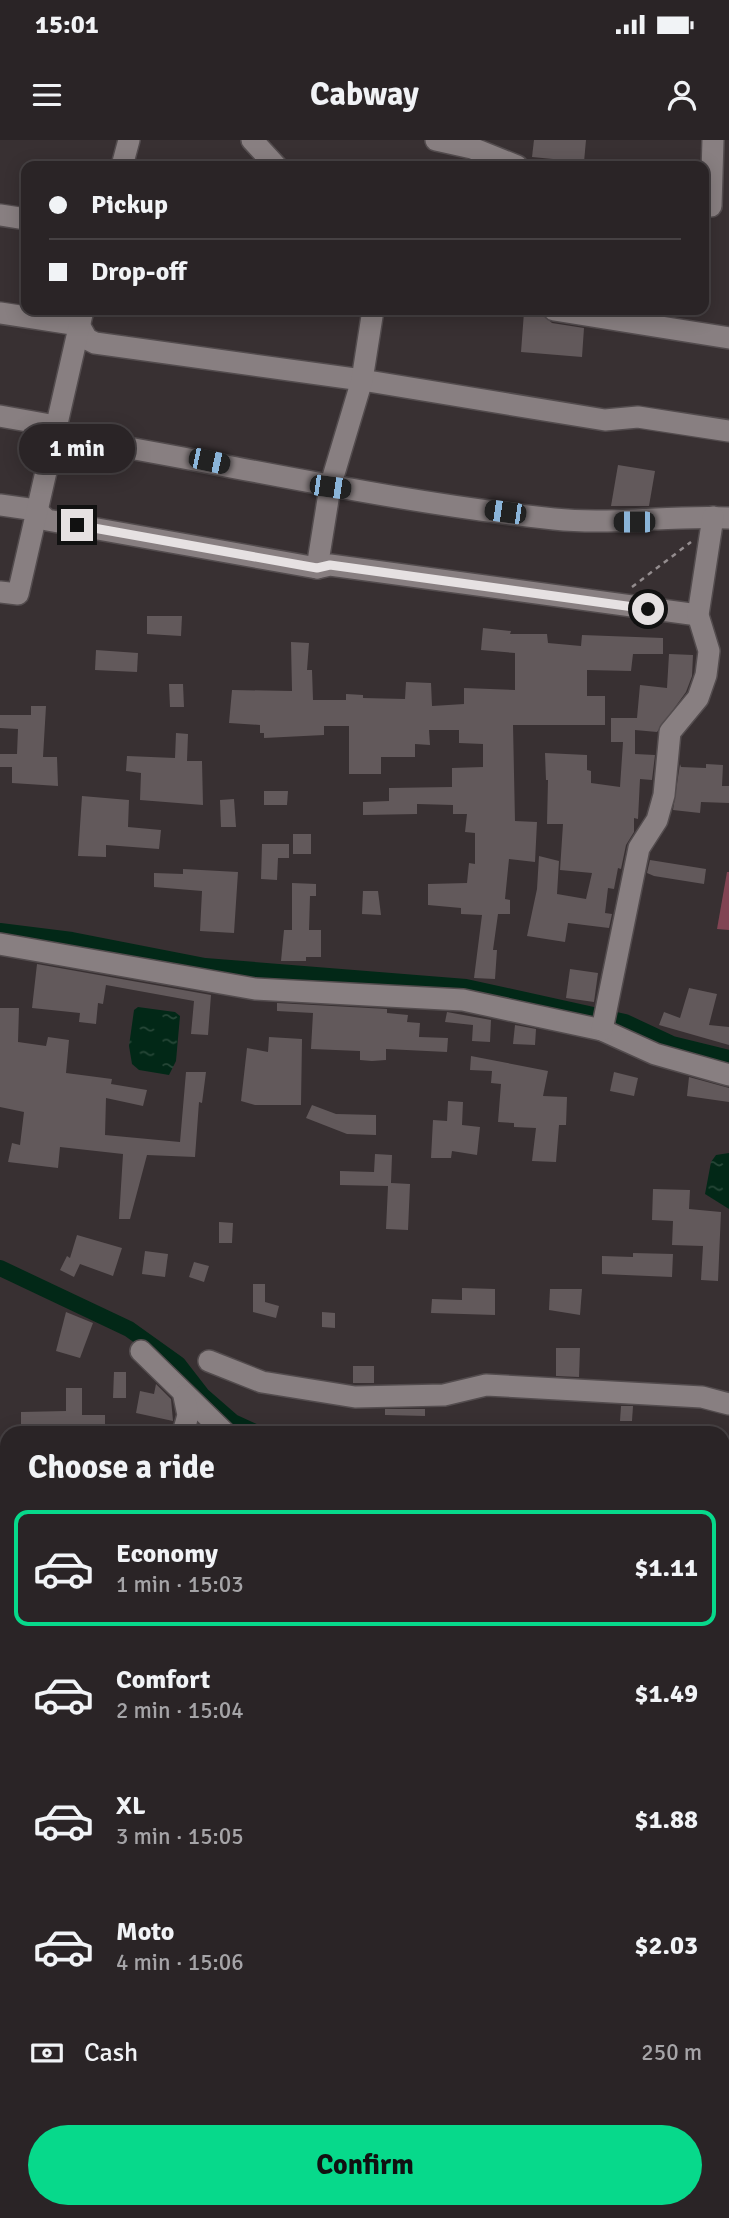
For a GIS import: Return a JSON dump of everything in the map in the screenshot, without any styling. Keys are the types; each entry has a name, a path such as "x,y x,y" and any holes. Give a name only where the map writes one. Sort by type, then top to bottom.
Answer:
{"street":[{"path":"123,161 129,140"},
{"path":"252,140 271,161"},
{"path":"436,140 472,148 504,161"},
{"path":"713,140 715,206"},
{"path":"0,215 21,218"},
{"path":"0,313 21,314"},
{"path":"32,315 81,318"},
{"path":"317,568 330,487 362,380 372,315"},
{"path":"585,315 729,338"},
{"path":"81,318 82,334 95,343 362,380 605,420 638,417 729,430"},
{"path":"0,592 18,594 81,318"},
{"path":"0,416 57,426 66,437 209,461 330,487 555,519 634,522 721,518 698,615 709,650 706,675 698,698 670,732 664,795 657,820 639,848 602,1030"},
{"path":"0,505 36,509 47,520 317,568 330,565 598,604 698,615"},
{"path":"0,944 255,989 463,1000 602,1030 655,1054 729,1075"},
{"path":"141,1351 217,1426"},
{"path":"209,1361 262,1382 355,1397 444,1395 486,1385 702,1397 729,1404"},
{"path":"184,1396 188,1415 185,1426"}],"path":[{"path":"630,588 721,518"}],"shaded area":[{"path":"729,872 729,930 717,929"}],"water":[{"path":"138,1007 175,1012 180,1016 176,1061 169,1075 139,1070 132,1064 129,1046 134,1010"},
{"path":"729,1153 729,1209 705,1194 711,1162 716,1155"}],"building":[{"path":"534,140 586,140 584,161 532,157"},
{"path":"524,315 543,315 552,323 584,328 582,357 521,352"},
{"path":"618,465 655,471 649,506 611,506"},
{"path":"147,616 182,616 181,636 147,634"},
{"path":"483,628 511,631 510,634 547,634 548,643 581,646 582,635 663,638 663,654 633,654 631,671 587,670 587,696 605,696 605,725 513,725 515,821 537,822 535,862 509,859 505,899 510,900 510,914 498,914 493,950 497,950 495,979 474,978 482,915 461,914 461,908 428,905 428,884 467,883 469,863 475,864 475,833 465,832 467,814 453,814 453,805 417,804 417,814 363,815 363,802 389,801 389,788 452,787 452,768 483,767 483,744 459,743 459,730 429,730 430,745 415,744 415,757 381,757 381,774 349,774 349,726 324,726 324,735 264,738 264,733 260,733 260,725 229,723 232,690 292,691 291,642 309,643 307,670 312,670 313,700 346,700 346,694 363,695 363,698 405,699 406,682 431,683 432,706 464,704 464,688 515,690 515,653 481,650"},
{"path":"96,650 138,653 137,672 95,670"},
{"path":"669,654 693,655 692,676 686,692 657,732 635,730 635,754 655,755 652,780 640,779 638,819 634,818 634,832 626,845 614,889 608,888 605,913 612,914 609,928 568,923 565,942 527,936 537,889 539,856 559,861 557,894 586,899 592,873 560,870 563,824 547,824 548,780 545,753 587,755 587,770 591,771 591,783 620,787 623,742 611,742 611,718 637,718 640,685 667,688"},
{"path":"169,684 183,684 184,707 170,707"},
{"path":"31,706 46,706 43,757 57,757 58,786 12,783 12,767 0,767 0,754 17,754 18,729 0,728 0,715 31,715"},
{"path":"176,733 188,734 187,761 202,761 203,805 140,800 141,773 126,771 127,756 175,758"},
{"path":"680,764 681,767 706,768 706,764 723,765 722,786 729,786 729,803 701,802 700,813 673,810"},
{"path":"264,791 288,791 287,805 264,805"},
{"path":"82,796 129,800 128,827 161,830 159,849 106,845 106,857 78,856"},
{"path":"234,799 236,827 221,827 220,800"},
{"path":"293,834 311,834 311,854 293,854"},
{"path":"262,844 289,844 289,858 278,858 277,880 261,879"},
{"path":"650,860 706,869 704,884 647,873"},
{"path":"183,869 238,872 234,933 200,931 202,891 154,887 154,873 183,874"},
{"path":"292,883 316,884 316,896 310,896 309,930 321,930 321,957 306,957 306,961 281,961 284,930 292,930"},
{"path":"363,891 378,891 381,915 362,914"},
{"path":"37,964 211,995 208,1035 191,1034 194,1001 106,985 103,1004 98,1003 96,1024 79,1022 80,1013 32,1008"},
{"path":"570,969 598,973 594,1002 566,998"},
{"path":"689,988 717,994 709,1025 729,1027 729,1045 659,1025 664,1012 680,1018"},
{"path":"277,1003 387,1009 387,1013 408,1015 407,1022 420,1023 419,1037 448,1038 447,1052 386,1049 386,1060 372,1061 360,1060 360,1051 311,1049 313,1013 277,1011"},
{"path":"0,1008 19,1008 18,1042 46,1046 48,1037 69,1040 66,1073 112,1079 111,1084 147,1090 143,1106 106,1098 105,1135 180,1142 186,1072 206,1072 202,1103 199,1102 195,1157 147,1155 130,1219 119,1219 123,1154 60,1147 58,1168 8,1162 12,1143 20,1145 24,1112 0,1107"},
{"path":"447,1012 491,1020 490,1042 472,1041 473,1025 445,1022"},
{"path":"515,1025 536,1029 535,1045 513,1044"},
{"path":"269,1037 302,1039 301,1105 255,1105 241,1101 247,1048 268,1052"},
{"path":"471,1056 548,1071 543,1096 567,1097 566,1125 559,1125 556,1162 532,1161 536,1128 514,1127 514,1123 498,1122 501,1084 491,1083 492,1071 470,1070"},
{"path":"614,1072 638,1078 634,1096 610,1091"},
{"path":"689,1077 729,1088 729,1102 687,1096"},
{"path":"448,1101 463,1102 462,1125 480,1127 477,1155 452,1151 451,1158 431,1158 433,1120 447,1121"},
{"path":"312,1105 336,1114 376,1115 376,1135 347,1134 306,1118"},
{"path":"375,1154 392,1155 391,1183 410,1184 408,1230 386,1229 388,1186 340,1185 340,1171 374,1172"},
{"path":"653,1189 690,1190 689,1209 721,1212 718,1281 701,1280 703,1246 672,1245 673,1221 652,1220"},
{"path":"219,1222 233,1223 232,1243 219,1243"},
{"path":"77,1235 122,1248 113,1276 80,1264 74,1277 60,1270 67,1256 70,1258"},
{"path":"145,1251 168,1254 165,1277 142,1274"},
{"path":"633,1253 673,1254 672,1277 602,1274 602,1256 633,1257"},
{"path":"194,1262 209,1266 204,1282 189,1277"},
{"path":"253,1284 265,1284 265,1302 279,1306 276,1318 253,1312"},
{"path":"462,1288 495,1289 495,1315 431,1313 432,1299 462,1300"},
{"path":"550,1289 582,1289 580,1315 549,1310"},
{"path":"66,1312 93,1323 80,1358 56,1351"},
{"path":"322,1312 335,1313 335,1328 322,1327"},
{"path":"556,1348 580,1348 579,1377 556,1376"},
{"path":"353,1366 374,1366 374,1383 353,1383"},
{"path":"114,1372 126,1372 126,1398 113,1398"},
{"path":"156,1384 171,1399 173,1421 136,1413 140,1391 154,1394"},
{"path":"66,1388 82,1388 82,1415 105,1415 105,1426 21,1426 21,1412 66,1411"},
{"path":"621,1406 633,1406 632,1421 620,1421"},
{"path":"385,1409 425,1409 425,1416 385,1415"}],"waterway":[{"path":"0,931 72,940 205,966 466,987 625,1022 672,1044 729,1058"},
{"path":"0,1268 129,1329 178,1364 202,1395 233,1422 242,1426"}],"route":[{"path":"77,525 317,568 330,565 648,609"}]}
